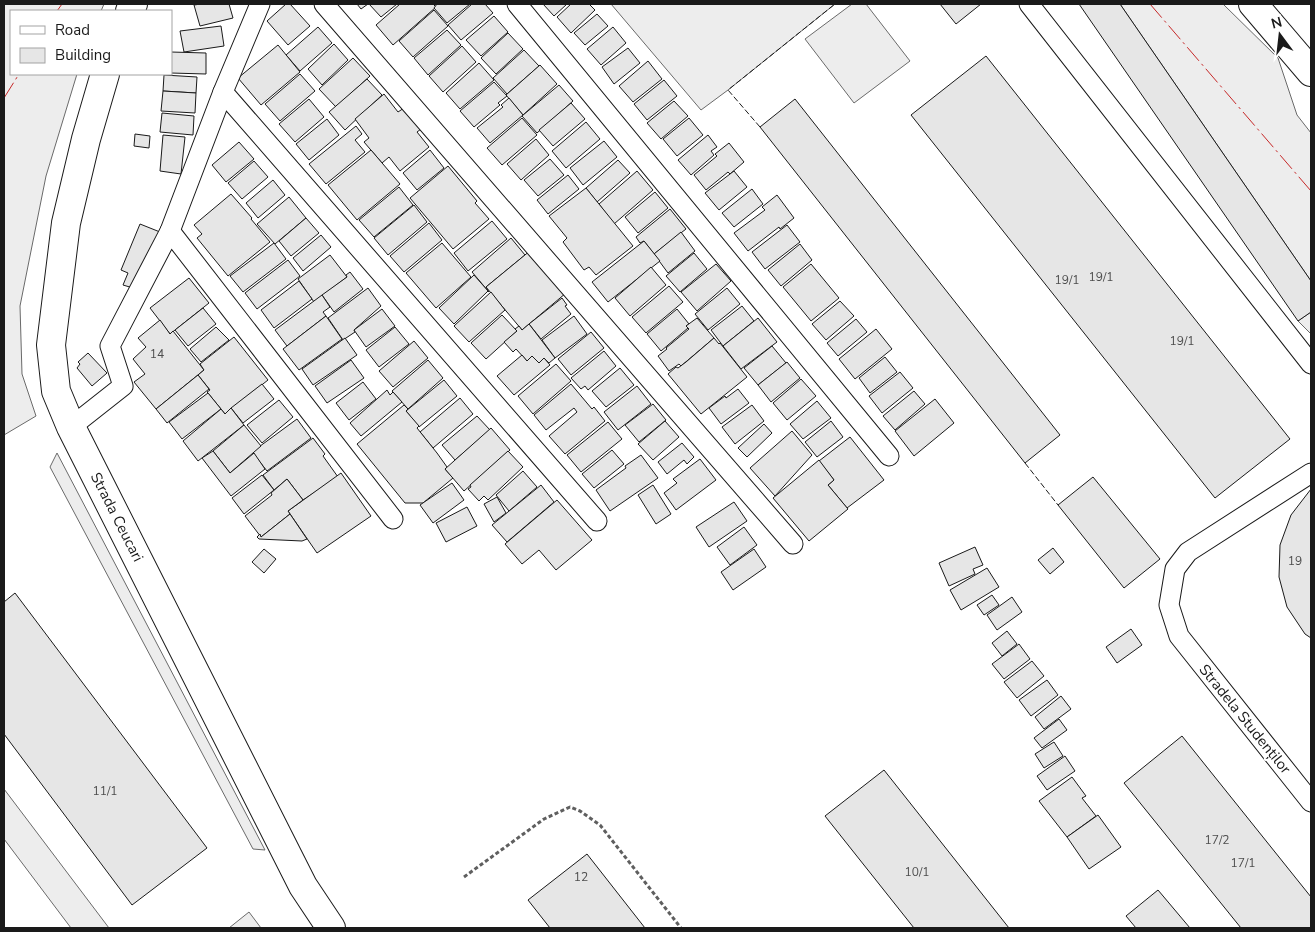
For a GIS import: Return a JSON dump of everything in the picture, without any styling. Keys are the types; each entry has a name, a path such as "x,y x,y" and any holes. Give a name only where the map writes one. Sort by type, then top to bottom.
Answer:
{"street":[{"path":"1253,4 1311,72"},
{"name":"Strada Ceucari","path":"105,75 86,139 66,223 51,345 56,391 71,428 299,878 331,928"}],"lane":[{"path":"71,428 123,386 110,346 170,232 223,92 260,4"},
{"path":"324,4 793,544"},
{"path":"517,4 889,456"},
{"path":"1028,4 1311,364"},
{"path":"223,92 597,521"},
{"path":"170,232 392,519"},
{"name":"Stradela Studenților","path":"1311,473 1188,552 1175,569 1170,605 1179,636 1311,802"}],"path":[{"path":"464,877 544,819 570,807 580,811 600,825 680,928"}],"shaded area":[{"path":"4,4 104,4 101,10 10,10 10,75 77,75 46,176 20,306 22,374 36,416 4,435"},
{"path":"611,4 835,4 701,110"},
{"path":"852,4 866,4 910,61 854,103 805,39"},
{"path":"1120,4 1223,4 1278,58 1297,115 1311,133 1311,281"},
{"path":"1311,312 1311,334 1298,321"},
{"path":"57,453 265,850 253,849 50,467"},
{"path":"4,789 109,928 71,928 4,839"},
{"path":"249,912 261,928 229,928"}],"building":[{"path":"229,4 233,18 200,26 194,5"},
{"path":"286,4 290,4 310,26 288,45 267,21"},
{"path":"357,4 368,4 361,9"},
{"path":"369,4 397,4 381,17"},
{"path":"400,4 433,4 436,7 393,45 376,25"},
{"path":"437,4 470,4 447,23 434,8"},
{"path":"472,4 485,4 493,13 461,40 448,25"},
{"path":"543,4 567,4 554,16"},
{"path":"571,4 589,4 595,10 571,33 557,17"},
{"path":"940,4 981,4 956,24"},
{"path":"1079,4 1120,4 1311,281 1311,312 1298,321"},
{"path":"434,10 448,26 413,57 399,41"},
{"path":"597,14 608,26 585,45 574,33"},
{"path":"494,16 508,32 481,56 466,40"},
{"path":"221,26 224,46 184,52 180,31"},
{"path":"318,27 332,43 300,71 286,55"},
{"path":"613,27 626,43 601,65 587,49"},
{"path":"447,30 461,45 428,75 414,58"},
{"path":"508,33 523,49 496,74 481,58"},
{"path":"334,44 348,60 322,85 308,69"},
{"path":"278,45 300,72 261,105 238,78"},
{"path":"462,46 476,62 443,92 429,76"},
{"path":"628,48 640,63 614,84 602,67"},
{"path":"524,50 539,66 507,94 493,78"},
{"path":"172,52 206,53 206,74 172,73"},
{"path":"986,56 1290,439 1215,498 911,115"},
{"path":"353,58 370,76 336,107 319,89"},
{"path":"648,61 662,79 633,102 619,86"},
{"path":"479,63 494,80 460,109 446,93"},
{"path":"540,65 557,84 523,115 506,95"},
{"path":"300,74 315,91 280,121 265,104"},
{"path":"164,75 197,77 196,93 163,91"},
{"path":"367,79 382,95 345,130 329,112"},
{"path":"664,80 677,96 647,120 634,104"},
{"path":"494,82 507,96 498,103 500,105 474,127 460,111"},
{"path":"559,85 573,101 537,133 522,116"},
{"path":"163,91 196,93 195,113 161,111"},
{"path":"384,94 398,112 404,108 421,129 417,132 429,147 400,171 389,157 382,163 364,142 369,138 355,119"},
{"path":"509,98 523,115 490,143 477,128 503,107 501,105"},
{"path":"309,99 324,117 295,142 279,124"},
{"path":"795,99 1060,435 1025,463 760,127"},
{"path":"674,101 688,116 661,139 647,123"},
{"path":"571,103 585,119 553,146 539,130"},
{"path":"162,113 194,116 193,135 160,132"},
{"path":"522,118 537,135 502,165 487,148"},
{"path":"689,118 703,135 677,156 663,139"},
{"path":"327,119 339,135 309,160 296,144"},
{"path":"586,122 600,139 566,168 552,151"},
{"path":"356,126 362,134 355,140 365,152 326,184 309,164"},
{"path":"135,134 150,136 149,148 134,146"},
{"path":"163,135 185,137 181,174 160,171"},
{"path":"708,135 717,147 711,151 714,155 691,175 678,160"},
{"path":"536,139 549,155 521,180 507,164"},
{"path":"604,141 617,157 583,185 570,168"},
{"path":"239,142 254,159 226,182 212,165"},
{"path":"729,143 744,162 706,190 694,175"},
{"path":"371,150 400,184 357,220 328,185"},
{"path":"430,150 444,168 417,190 403,173"},
{"path":"550,159 564,175 538,196 524,180"},
{"path":"618,160 630,173 597,202 586,188"},
{"path":"254,161 268,177 242,199 228,183"},
{"path":"448,166 477,201 475,203 489,219 453,249 410,198"},
{"path":"637,171 653,190 614,224 599,204"},
{"path":"734,171 747,187 719,210 705,193"},
{"path":"568,175 579,189 548,214 537,200"},
{"path":"273,180 285,195 258,218 246,203"},
{"path":"399,187 413,205 374,237 359,220"},
{"path":"586,188 633,246 596,275 589,267 584,270 563,242 567,238 549,216"},
{"path":"752,189 763,204 734,227 722,213"},
{"path":"655,192 668,208 638,233 625,217"},
{"path":"231,194 270,242 228,276 197,238 202,234 194,225"},
{"path":"777,195 794,218 748,251 734,233 765,210 762,207"},
{"path":"289,197 306,218 275,244 257,224"},
{"path":"414,205 427,222 388,255 374,238"},
{"path":"670,209 686,229 654,254 644,241 640,243 636,237"},
{"path":"306,218 319,233 291,256 279,241"},
{"path":"492,221 507,239 468,271 454,253"},
{"path":"429,223 442,240 404,272 390,256"},
{"path":"140,224 160,232 133,288 123,285 128,273 121,270"},
{"path":"787,225 800,242 765,269 752,252"},
{"path":"681,232 695,251 668,273 654,254"},
{"path":"321,235 331,247 303,271 293,258"},
{"path":"511,238 525,255 486,287 489,292 472,272"},
{"path":"644,241 660,261 608,302 592,282"},
{"path":"274,243 286,259 243,292 230,276"},
{"path":"442,243 471,277 436,308 406,273"},
{"path":"800,244 812,260 781,286 768,270"},
{"path":"531,250 566,293 522,330 486,287"},
{"path":"694,253 707,269 680,292 666,276"},
{"path":"330,255 347,277 314,302 298,279"},
{"path":"288,260 300,276 257,309 245,293"},
{"path":"716,264 731,281 697,311 681,292"},
{"path":"811,264 839,298 811,321 783,287"},
{"path":"651,267 666,285 630,316 615,298"},
{"path":"350,272 363,289 334,312 322,295 347,277 346,275"},
{"path":"474,275 488,291 454,324 439,308"},
{"path":"189,278 209,303 170,334 150,308"},
{"path":"299,281 312,299 274,328 261,310"},
{"path":"669,286 683,302 646,333 632,317"},
{"path":"368,288 381,306 354,330 355,332 343,340 328,318"},
{"path":"727,288 740,304 708,330 695,314"},
{"path":"491,292 505,310 469,342 454,326"},
{"path":"322,295 330,307 323,312 326,316 287,346 275,330"},
{"path":"562,298 571,314 541,339 529,324"},
{"path":"840,301 854,316 826,340 812,324"},
{"path":"742,306 754,321 723,346 711,330"},
{"path":"203,308 216,324 188,346 175,330"},
{"path":"382,309 395,326 366,347 354,330"},
{"path":"677,309 689,324 686,326 688,328 661,351 647,334"},
{"path":"502,315 517,331 486,359 471,343"},
{"path":"326,316 342,339 299,370 283,349"},
{"path":"574,316 587,334 555,358 542,340"},
{"path":"697,318 714,338 681,366 679,364 669,371 658,356 689,329 686,326"},
{"path":"758,318 777,342 741,369 723,346"},
{"path":"856,319 867,332 838,356 827,343"},
{"path":"160,320 170,334 173,331 204,370 156,409 134,382 145,374 133,359 146,347 138,338"},
{"path":"529,324 555,358 549,363 544,358 539,363 532,356 527,361 516,349 513,352 504,342 517,331 515,329 519,326 522,330"},
{"path":"216,327 229,340 201,362 190,349"},
{"path":"395,327 409,344 379,367 366,350"},
{"path":"876,329 892,349 855,379 839,359"},
{"path":"591,332 604,348 571,375 558,359"},
{"path":"234,337 268,380 225,414 207,392 210,390 198,375 204,370 200,364"},
{"path":"345,338 357,355 313,385 302,369"},
{"path":"714,338 747,377 701,414 668,374 686,362"},
{"path":"414,341 428,358 393,387 379,371"},
{"path":"772,346 786,363 758,385 744,368"},
{"path":"604,351 616,366 588,390 585,386 581,389 571,378"},
{"path":"88,353 107,373 92,386 77,368 80,364 78,362"},
{"path":"522,355 527,361 532,356 539,363 544,358 550,365 514,395 497,376"},
{"path":"885,357 897,372 870,393 859,378"},
{"path":"351,360 364,378 327,403 315,386"},
{"path":"428,360 443,378 408,409 392,391"},
{"path":"787,362 800,378 771,402 758,385"},
{"path":"556,364 571,381 533,414 518,396"},
{"path":"620,368 634,385 606,407 592,391"},
{"path":"900,372 913,388 882,413 869,396"},
{"path":"198,375 209,389 167,423 156,409"},
{"path":"801,379 816,396 787,420 773,403"},
{"path":"444,380 457,396 419,427 406,411"},
{"path":"363,382 376,399 349,420 336,403"},
{"path":"262,384 274,399 243,423 231,408"},
{"path":"571,384 605,421 565,454 549,436 577,412 574,408 546,430 534,415"},
{"path":"637,386 651,404 618,430 604,412"},
{"path":"738,389 749,403 721,424 709,408"},
{"path":"387,390 390,395 393,392 402,402 361,436 350,423"},
{"path":"914,391 925,404 895,430 883,416"},
{"path":"208,393 221,409 182,439 169,422"},
{"path":"460,398 473,414 433,448 420,432"},
{"path":"935,399 954,423 914,456 895,431"},
{"path":"279,400 293,417 262,443 247,425"},
{"path":"817,401 831,418 803,439 790,424"},
{"path":"653,404 666,420 639,442 625,425"},
{"path":"404,405 408,409 406,411 419,426 417,428 437,453 447,467 445,469 453,478 423,503 405,503 357,444"},
{"path":"752,405 764,421 735,444 722,427"},
{"path":"231,408 244,425 198,461 183,441 221,409 225,414"},
{"path":"477,416 490,430 455,460 442,445"},
{"path":"297,419 311,438 267,471 252,452"},
{"path":"665,421 679,437 653,460 638,444"},
{"path":"831,421 843,437 817,457 805,442"},
{"path":"608,422 622,439 581,472 567,455"},
{"path":"764,424 772,433 747,457 738,448"},
{"path":"244,425 261,446 230,473 213,451"},
{"path":"491,428 510,450 464,491 445,469"},
{"path":"792,431 812,455 775,496 750,468"},
{"path":"850,437 884,480 847,508 828,485 834,480 819,461"},
{"path":"313,438 338,477 303,500 287,479 274,490 263,475"},
{"path":"682,443 694,457 687,464 684,460 667,474 658,462"},
{"path":"612,450 624,464 594,488 582,474"},
{"path":"213,451 230,473 254,453 265,469 231,496 202,458"},
{"path":"508,451 523,467 488,500 484,496 479,501 468,489 471,487 470,485"},
{"path":"641,455 658,478 610,511 596,490"},
{"path":"700,459 716,480 676,510 664,493 677,483 673,479"},
{"path":"819,460 834,480 828,485 848,509 809,541 773,498"},
{"path":"523,471 537,487 509,511 496,495"},
{"path":"341,473 371,516 317,553 288,511"},
{"path":"262,475 274,490 244,514 232,498"},
{"path":"1093,477 1160,559 1124,588 1058,505"},
{"path":"287,479 303,500 288,511 290,514 261,537 245,516 272,495 271,493"},
{"path":"452,483 464,500 433,523 420,505"},
{"path":"541,485 554,502 507,542 492,525"},
{"path":"653,485 671,514 656,524 638,495"},
{"path":"1311,489 1311,638 1305,634 1287,607 1279,577 1280,545 1291,515"},
{"path":"497,497 506,513 494,522 484,504"},
{"path":"557,500 592,540 556,570 539,550 522,564 505,544"},
{"path":"734,502 747,521 709,547 696,527"},
{"path":"467,507 477,526 446,542 436,523"},
{"path":"290,514 307,539 302,541 259,539 257,537 260,534 261,537"},
{"path":"744,527 757,545 730,565 717,547"},
{"path":"975,547 983,565 973,569 975,574 949,586 939,563"},
{"path":"1053,548 1064,562 1050,574 1038,560"},
{"path":"264,549 276,559 264,573 252,562"},
{"path":"754,549 766,567 733,590 721,572"},
{"path":"987,568 999,587 961,610 950,590"},
{"path":"15,593 207,848 132,905 4,734 4,602"},
{"path":"992,595 999,605 984,615 977,605"},
{"path":"1012,597 1022,612 997,630 987,615"},
{"path":"1131,629 1142,645 1117,663 1106,647"},
{"path":"1007,631 1017,644 1002,656 992,643"},
{"path":"1019,644 1030,659 1004,679 992,664"},
{"path":"1032,661 1044,676 1017,698 1004,682"},
{"path":"1047,680 1058,695 1031,716 1019,700"},
{"path":"1061,696 1071,709 1044,729 1035,717"},
{"path":"1059,719 1067,730 1042,748 1034,738"},
{"path":"1182,736 1311,897 1311,928 1241,928 1124,783"},
{"path":"1054,742 1063,756 1044,768 1035,754"},
{"path":"1065,756 1075,771 1047,790 1037,776"},
{"path":"884,770 1009,928 914,928 825,816"},
{"path":"1072,777 1086,796 1082,798 1096,816 1067,837 1039,801"},
{"path":"1098,815 1121,847 1089,869 1067,837"},
{"path":"587,854 645,928 550,928 528,900"},
{"path":"1158,890 1190,928 1136,928 1126,916"}],"fence":[{"path":"760,127 728,90 835,4"},
{"path":"1025,463 1058,505"}],"power":[{"path":"58,10 62,4"},
{"path":"1150,4 1311,191"},
{"path":"4,98 18,75"}]}
